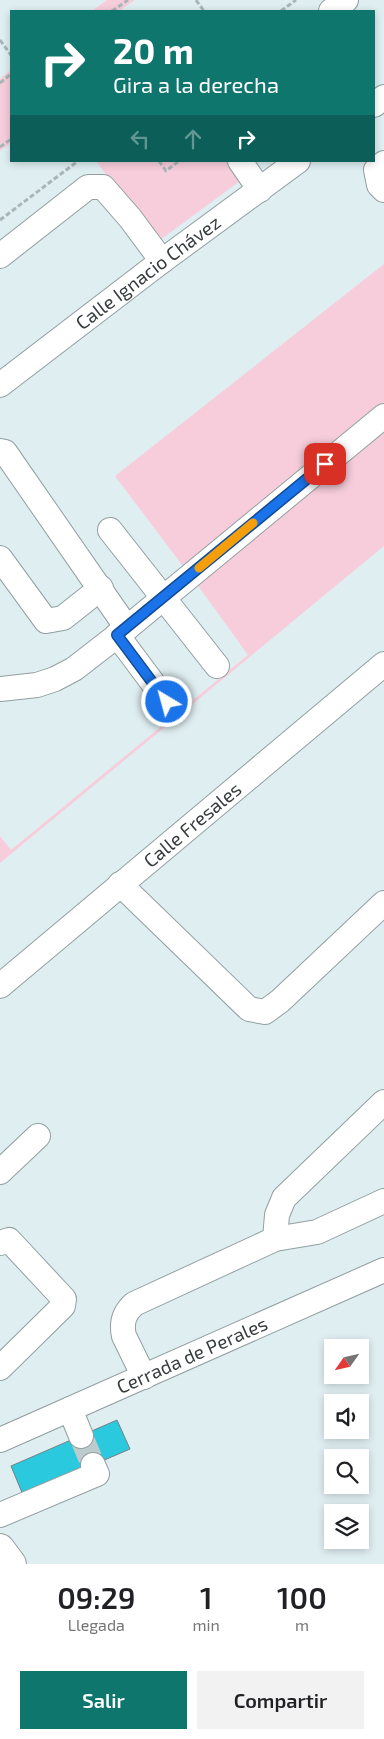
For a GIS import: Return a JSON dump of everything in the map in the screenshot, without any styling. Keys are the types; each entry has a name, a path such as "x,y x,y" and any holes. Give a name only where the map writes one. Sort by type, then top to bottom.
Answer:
{"main road":[{"path":"0,1548 12,1564"}],"street":[{"path":"332,10 346,0"},
{"path":"241,162 260,190"},
{"name":"Calle Ignacio Chávez","path":"0,385 162,261 297,162"},
{"path":"384,163 376,170 379,185 384,190"},
{"path":"0,256 88,187 103,187 130,218 162,261"},
{"path":"0,689 37,685 55,679 74,669 122,632 384,416"},
{"path":"0,451 5,452 100,588 122,632 167,702"},
{"path":"110,530 217,666"},
{"path":"0,558 46,621 63,618 100,588"},
{"name":"Calle Fresales","path":"0,986 384,664"},
{"path":"120,884 249,1009 265,1012 280,1001 384,903"},
{"path":"275,1239 277,1215 284,1198 384,1102"},
{"path":"0,1172 38,1136"},
{"path":"144,1377 124,1336 125,1314 129,1308 140,1301 275,1239 317,1232 384,1201"},
{"path":"0,1242 9,1240 64,1299 63,1306 0,1368"},
{"name":"Cerrada de Perales","path":"0,1440 384,1270"},
{"path":"70,1410 81,1436"},
{"path":"0,1515 97,1474 94,1465"}],"path":[{"path":"113,10 128,0"},
{"path":"282,10 296,0"},
{"path":"0,40 10,54"},
{"path":"0,220 77,162"},
{"path":"160,162 166,171 178,162"}],"shaded area":[{"path":"107,0 135,0 120,10 93,10"},
{"path":"10,71 10,144 0,151 0,79"},
{"path":"97,162 227,162 240,181 156,243"},
{"path":"384,264 384,546 0,863 0,836 11,850 248,655 115,476"}],"building":[{"path":"117,1420 130,1449 23,1495 11,1466"}],"tunnel":[{"path":"81,1436 93,1465"}],"slow traffic":[{"path":"199,568 253,523"}],"route":[{"path":"167,702 117,635 325,464"}]}
